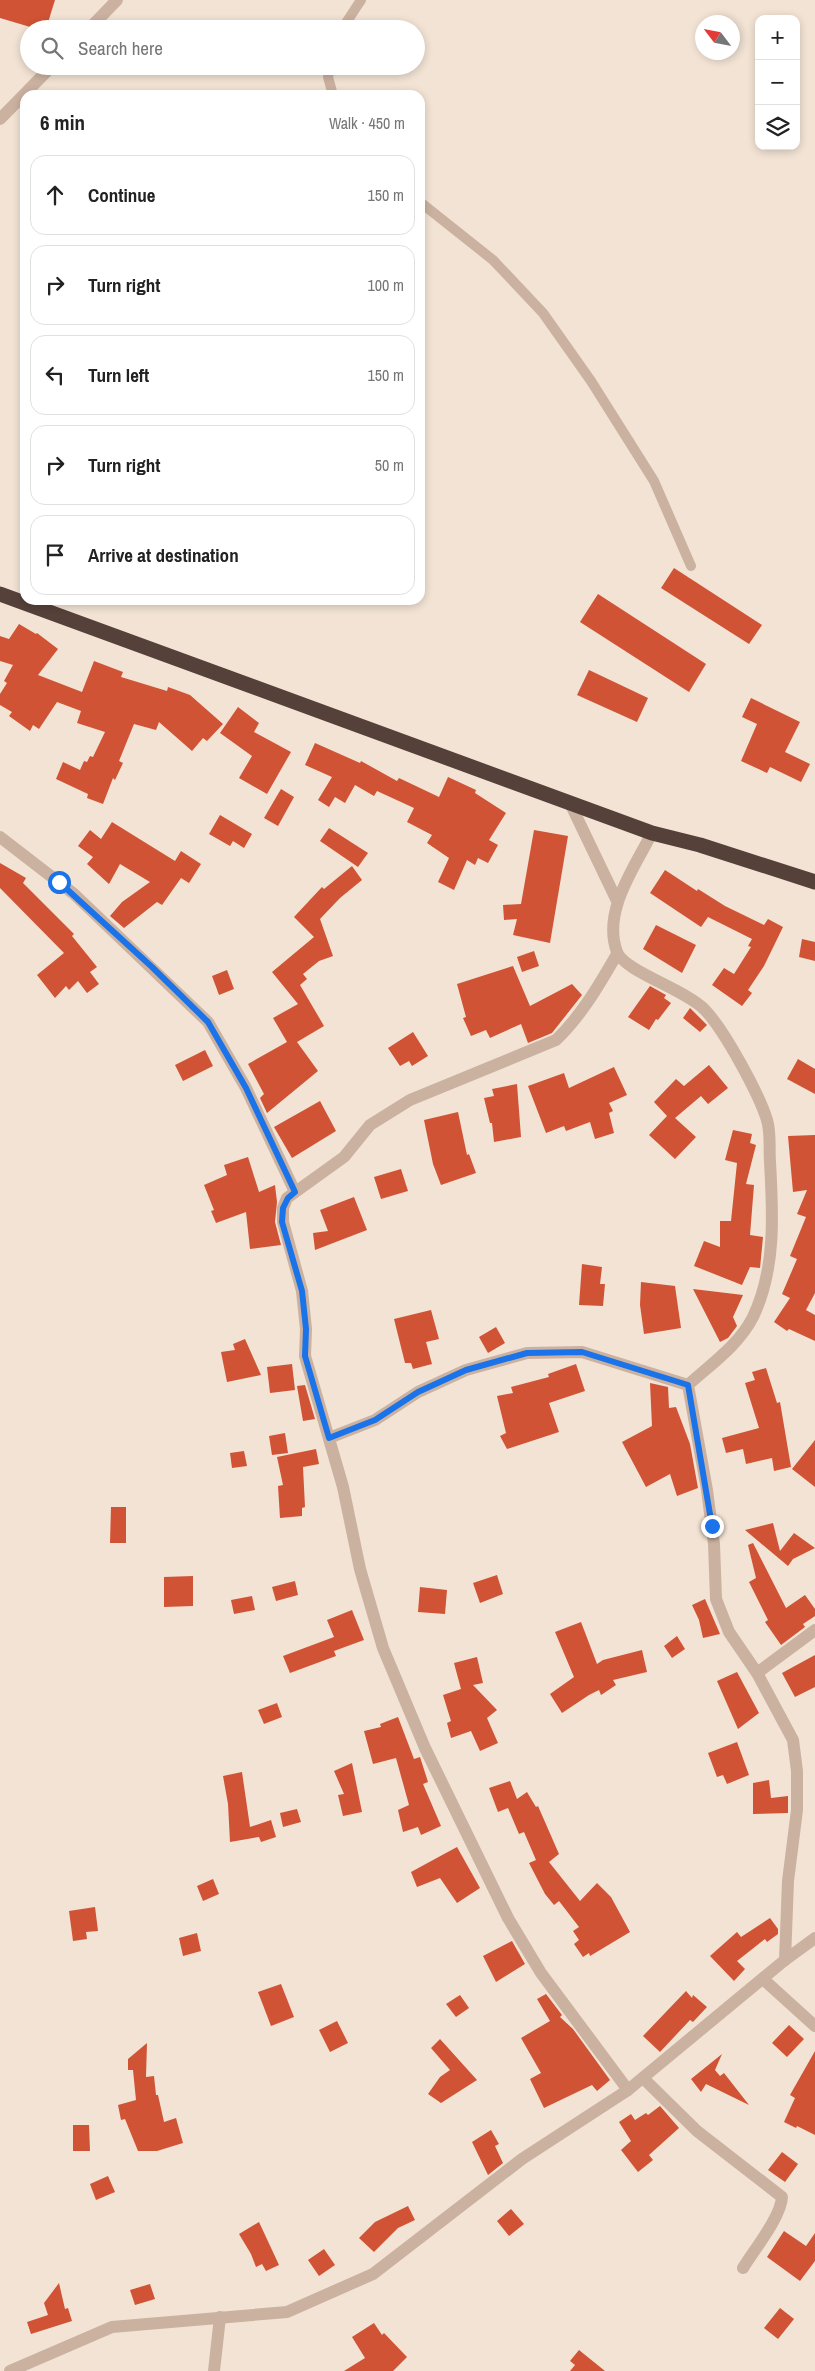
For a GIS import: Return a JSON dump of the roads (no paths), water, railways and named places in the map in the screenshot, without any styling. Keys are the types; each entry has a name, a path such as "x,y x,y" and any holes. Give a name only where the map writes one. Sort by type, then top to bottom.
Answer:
{"highway":[{"path":"0,594 20,601"},
{"path":"30,605 652,833 700,845 815,882"}],"street":[{"path":"98,20 117,0"},
{"path":"28,90 43,75"},
{"path":"0,119 20,99"},
{"path":"570,803 617,900"},
{"path":"652,833 617,900 613,932 617,954 628,965 687,995 704,1008 717,1025 761,1101 768,1123 772,1194 771,1256 764,1290 752,1319 736,1341 688,1385"},
{"path":"0,837 74,894 208,1022 246,1088 295,1192"},
{"path":"617,954 587,1006 573,1024 556,1040 410,1100 370,1125 338,1161 288,1198 283,1208 282,1222 302,1291 306,1329 305,1356 343,1487 360,1569 383,1648 425,1748 508,1918 541,1973 628,2090"},
{"path":"329,1438 375,1420 418,1392 466,1370 527,1353 582,1352 688,1385"},
{"path":"688,1385 707,1490 714,1544 716,1599 729,1632 758,1673 793,1740 797,1771 797,1810 788,1882 785,1960"},
{"path":"758,1673 815,1630"},
{"path":"10,2371 112,2327 287,2312 374,2274 522,2159 628,2090 785,1960 815,1938"},
{"path":"763,1979 815,2026"},
{"path":"643,2078 696,2131 782,2197 782,2204 775,2218 743,2268"},
{"path":"214,2371 220,2317"}],"lane":[{"path":"348,20 361,0"},
{"path":"329,75 332,90"},
{"path":"425,206 493,260 543,313 590,381 654,481 691,566"}]}
